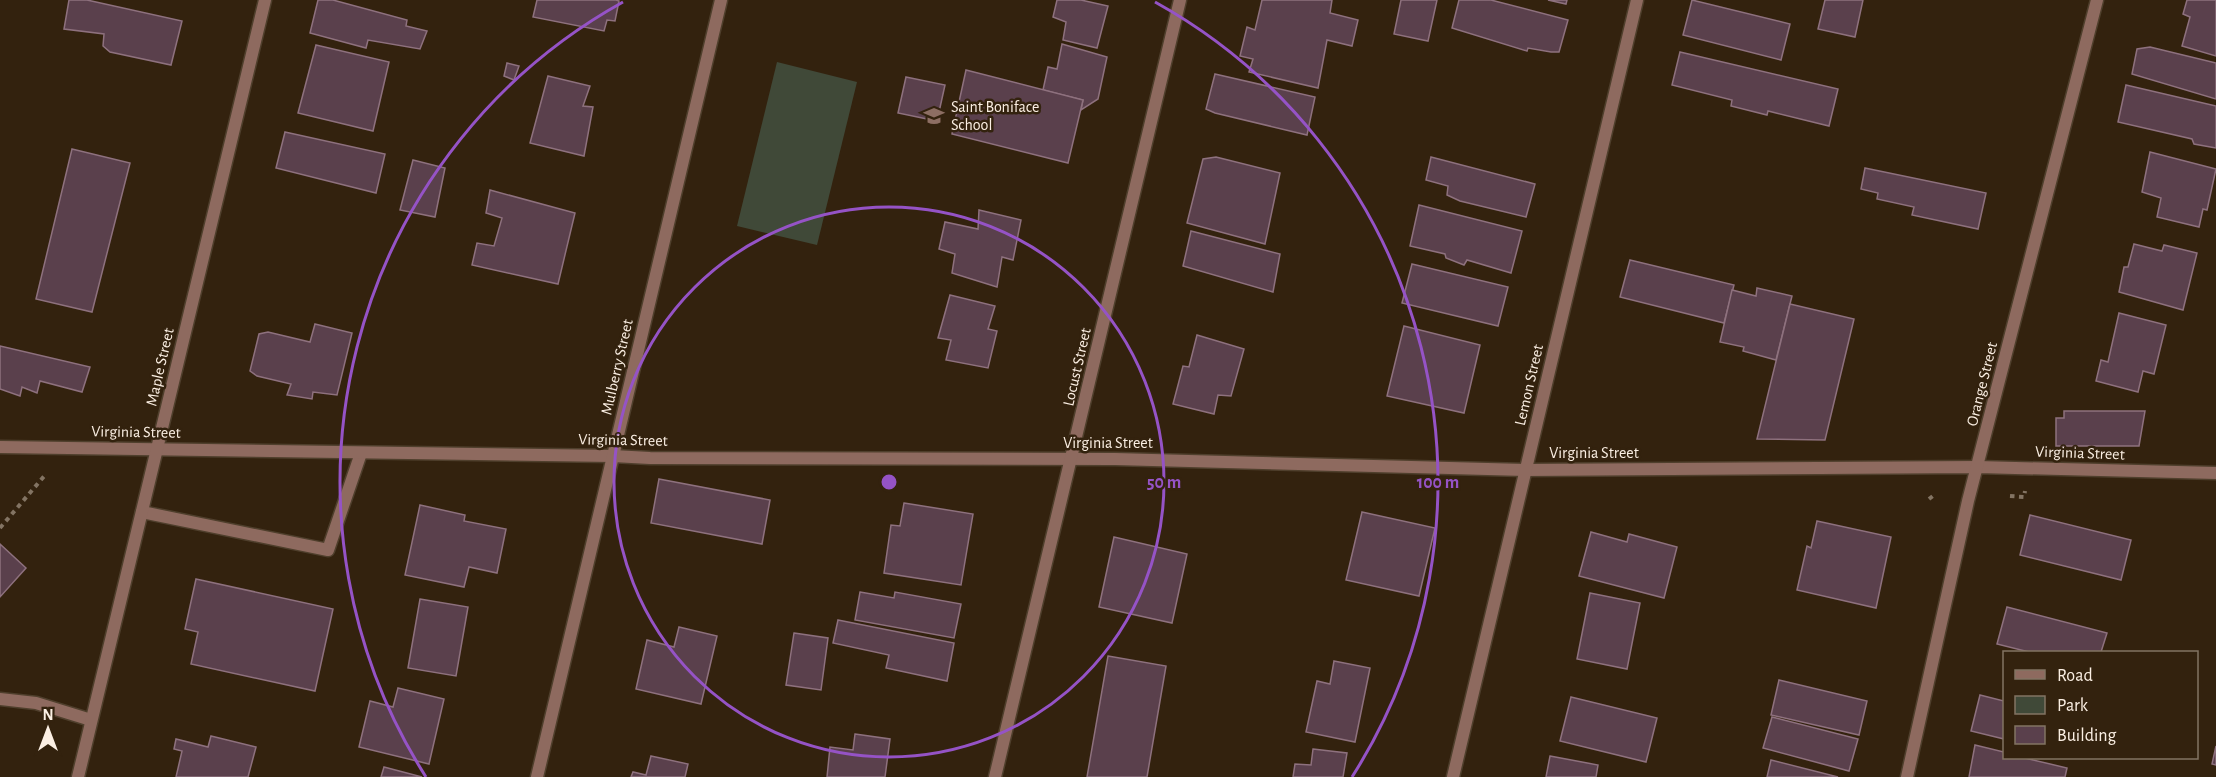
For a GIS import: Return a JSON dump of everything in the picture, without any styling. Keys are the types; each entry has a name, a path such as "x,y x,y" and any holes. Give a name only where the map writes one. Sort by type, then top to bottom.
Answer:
{"street":[{"name":"Maple Street","path":"78,777 265,0"},
{"name":"Mulberry Street","path":"537,777 721,0"},
{"name":"Locust Street","path":"995,777 1180,0"},
{"name":"Lemon Street","path":"1453,777 1637,0"},
{"name":"Orange Street","path":"1907,777 1968,501 2097,0"},
{"name":"Virginia Street","path":"0,447 650,458 1115,459 1526,470 1978,467 2216,473"},
{"path":"142,512 328,550 360,453"},
{"path":"0,699 36,703 92,720"}],"path":[{"path":"0,528 48,471"},
{"path":"1929,499 1934,495"},
{"path":"2010,496 2024,497"}],"green space":[{"path":"777,62 857,82 817,245 737,226"}],"building":[{"path":"69,0 87,0 182,21 171,65 110,52 103,46 104,34 64,29"},
{"path":"318,0 333,0 407,20 406,26 427,31 420,49 368,40 366,48 310,33"},
{"path":"537,0 619,1 615,21 607,20 604,31 533,17"},
{"path":"1057,0 1081,0 1108,6 1097,48 1063,40 1066,22 1053,17"},
{"path":"1262,0 1332,0 1330,13 1358,20 1352,46 1327,40 1318,88 1249,72 1253,59 1240,56 1247,27 1255,30"},
{"path":"1401,0 1437,0 1428,41 1394,34"},
{"path":"1459,0 1491,0 1568,20 1559,52 1528,48 1527,51 1452,28"},
{"path":"1548,0 1567,0 1566,4"},
{"path":"1692,0 1790,24 1781,60 1683,35"},
{"path":"1825,0 1863,0 1855,37 1818,29"},
{"path":"2187,0 2216,0 2216,56 2182,46 2190,17 2183,14"},
{"path":"1062,44 1107,57 1098,99 1081,110 1083,100 1043,90 1048,67 1057,69"},
{"path":"316,45 389,62 373,131 298,113"},
{"path":"2150,47 2216,63 2216,99 2132,74 2137,49"},
{"path":"1680,52 1838,89 1829,126 1768,111 1767,115 1731,106 1732,100 1672,85"},
{"path":"507,63 519,66 514,80 504,76"},
{"path":"966,70 1083,100 1068,163 952,134"},
{"path":"1215,74 1315,97 1307,135 1206,109"},
{"path":"548,76 590,86 583,106 593,107 584,156 530,143"},
{"path":"906,77 945,85 937,121 898,113"},
{"path":"2126,85 2216,106 2216,148 2194,144 2192,139 2118,122"},
{"path":"285,132 385,154 376,193 276,168"},
{"path":"72,149 130,163 92,312 36,299"},
{"path":"2150,152 2216,169 2207,210 2203,209 2199,227 2157,217 2161,198 2142,192"},
{"path":"1216,157 1280,173 1265,244 1187,223 1203,159"},
{"path":"1431,157 1535,184 1526,217 1460,201 1447,195 1448,186 1426,180"},
{"path":"413,160 445,168 435,217 400,210"},
{"path":"1865,168 1986,193 1978,229 1912,215 1914,207 1877,199 1878,193 1861,189"},
{"path":"490,190 575,213 558,284 472,265 477,243 494,246 502,218 486,213"},
{"path":"1419,205 1522,231 1511,273 1467,260 1464,265 1446,258 1445,254 1410,246"},
{"path":"979,210 1021,220 1013,260 1002,257 997,287 952,273 955,254 939,249 945,222 978,229"},
{"path":"1191,231 1280,254 1273,292 1183,266"},
{"path":"2134,244 2162,251 2164,245 2197,253 2183,310 2119,292 2124,267 2128,267"},
{"path":"1630,260 1734,285 1724,323 1620,297"},
{"path":"1412,264 1508,287 1498,326 1402,303"},
{"path":"1757,288 1792,296 1776,360 1743,351 1744,347 1720,342 1732,290 1756,296"},
{"path":"950,295 995,306 988,329 997,331 988,368 946,360 951,340 938,338"},
{"path":"1790,304 1854,319 1825,440 1757,439"},
{"path":"2119,313 2166,325 2154,374 2143,371 2138,392 2096,381 2101,360 2108,362"},
{"path":"315,324 352,333 337,395 313,392 312,399 287,395 291,384 257,376 250,371 259,334 268,332 310,342"},
{"path":"1404,326 1480,345 1464,413 1387,396"},
{"path":"1197,335 1244,349 1231,396 1218,395 1214,414 1173,404 1183,366 1189,367"},
{"path":"0,346 90,367 82,392 40,381 37,393 22,387 20,396 0,389"},
{"path":"2064,411 2145,411 2139,446 2056,446 2056,418 2064,418"},
{"path":"659,479 770,500 762,544 651,523"},
{"path":"904,503 973,514 961,585 884,573 891,525 900,526"},
{"path":"420,505 465,515 464,521 506,529 497,573 469,567 464,587 405,575"},
{"path":"1362,512 1435,528 1419,596 1346,580"},
{"path":"2030,515 2131,540 2121,580 2020,555"},
{"path":"1817,521 1891,537 1876,608 1797,590 1807,546 1811,548"},
{"path":"1591,532 1627,542 1629,534 1677,547 1664,598 1579,576"},
{"path":"1114,537 1187,554 1172,623 1099,607"},
{"path":"0,544 26,568 0,597"},
{"path":"196,579 333,609 315,691 191,664 198,632 185,629"},
{"path":"860,592 894,598 895,592 961,604 954,638 855,620"},
{"path":"1590,593 1640,603 1627,669 1577,659"},
{"path":"420,599 468,607 456,676 408,668"},
{"path":"2007,607 2107,633 2101,651 2025,651 1997,644"},
{"path":"838,620 954,643 947,681 886,668 889,655 833,643"},
{"path":"679,627 717,636 701,704 636,689 647,640 674,647"},
{"path":"794,633 828,638 821,690 786,685"},
{"path":"1108,656 1166,666 1147,777 1087,777"},
{"path":"1334,661 1370,668 1355,742 1306,732 1317,681 1330,684"},
{"path":"1779,680 1867,701 1859,735 1771,715"},
{"path":"398,688 444,699 429,764 359,747 370,701 393,707"},
{"path":"1980,695 2003,701 2003,739 1971,731"},
{"path":"1571,697 1657,718 1646,762 1560,741"},
{"path":"1772,717 1858,739 1849,771 1763,748"},
{"path":"855,734 890,739 885,777 827,777 830,747 853,750"},
{"path":"211,736 256,747 248,777 176,777 182,751 174,749 176,739 208,747"},
{"path":"1975,745 2003,752 2003,759 2029,759 2067,768 2065,777 1969,777"},
{"path":"2216,746 2216,765 2212,764"},
{"path":"1313,749 1347,753 1343,777 1293,777 1295,764 1311,765"},
{"path":"651,756 688,764 685,777 631,777 633,772 646,775"},
{"path":"1550,756 1598,765 1596,777 1546,777"},
{"path":"1771,760 1838,777 1767,777"},
{"path":"384,767 422,777 381,777"}],"place":[{"name":"Saint Boniface School","path":"934,116"}]}
